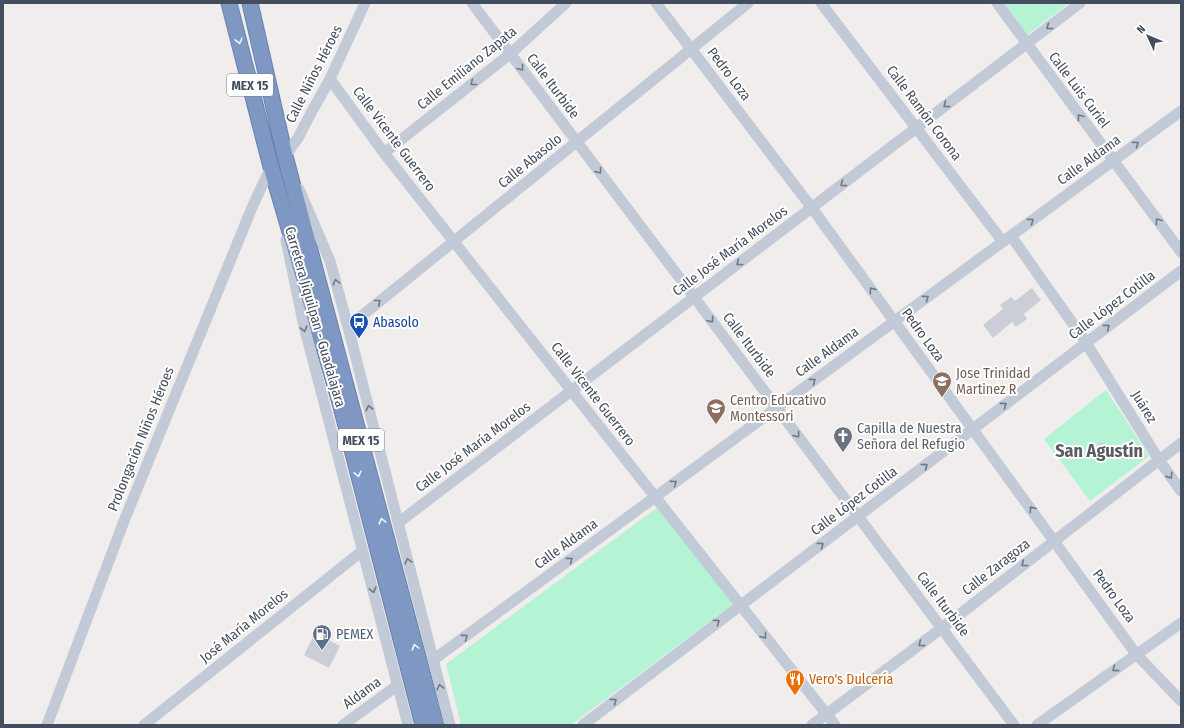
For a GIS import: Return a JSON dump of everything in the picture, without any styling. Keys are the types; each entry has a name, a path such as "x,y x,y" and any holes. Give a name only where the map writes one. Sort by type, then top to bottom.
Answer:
{"highway":[{"name":"Carretera Jiquilpan - Guadalajara","path":"229,3 271,167 339,399 422,725"},
{"name":"Carretera Jiquilpan - Guadalajara","path":"250,3 285,156 436,725"}],"street":[{"name":"Calle Niños Héroes","path":"285,156 298,138 330,79 365,3"},
{"name":"Calle Iturbide","path":"472,3 1014,725"},
{"name":"Calle Emiliano Zapata","path":"384,153 510,54 566,3"},
{"name":"Pedro Loza","path":"656,3 812,208 1055,540 1136,654 1181,702"},
{"name":"Calle Abasolo","path":"348,327 748,3"},
{"name":"Calle Ramón Corona","path":"821,3 916,128 1007,239 1085,341"},
{"name":"Calle Luis Curiel","path":"997,3 1181,252"},
{"name":"Calle José María Morelos","path":"398,523 1080,3"},
{"name":"Calle Vicente Guerrero","path":"330,79 384,153 835,725"},
{"name":"Calle Aldama","path":"433,660 1181,111"},
{"path":"285,156 330,261 450,725"},
{"path":"271,167 303,322 408,725"},
{"name":"Prolongación Niños Héroes","path":"47,725 124,521 253,205 271,167"},
{"name":"Calle López Cotilla","path":"583,725 858,517 1085,341 1181,271"},
{"name":"Juárez","path":"1085,341 1181,491"},
{"name":"Calle Zaragoza","path":"812,725 942,628 1181,443"},
{"name":"José María Morelos","path":"144,725 362,551"},
{"path":"1037,725 1181,623"},
{"name":"Aldama","path":"343,725 398,686"}],"green space":[{"path":"1004,3 1069,3 1027,35"},
{"path":"1106,390 1149,456 1090,501 1044,439"},
{"path":"658,507 733,604 571,725 461,725 446,664"}],"building":[{"path":"1032,288 1041,300 1024,314 1027,319 1016,327 1012,322 993,338 983,325 1003,309 1000,305 1011,297 1015,301"},
{"path":"1100,443 1104,443 1106,444 1106,452 1100,453 1097,450 1097,446"},
{"name":"PEMEX","path":"315,633 340,646 329,668 304,655"}],"place":[{"name":"Abasolo","path":"359,339"},
{"name":"Jose Trinidad Martinez R","path":"942,398"},
{"name":"Centro Educativo Montessori","path":"716,425"},
{"name":"Capilla de Nuestra Señora del Refugio","path":"843,453"},
{"name":"PEMEX","path":"322,651"},
{"name":"Vero's Dulcería","path":"795,696"}],"district":[{"name":"San Agustín","path":"1099,451"}]}
